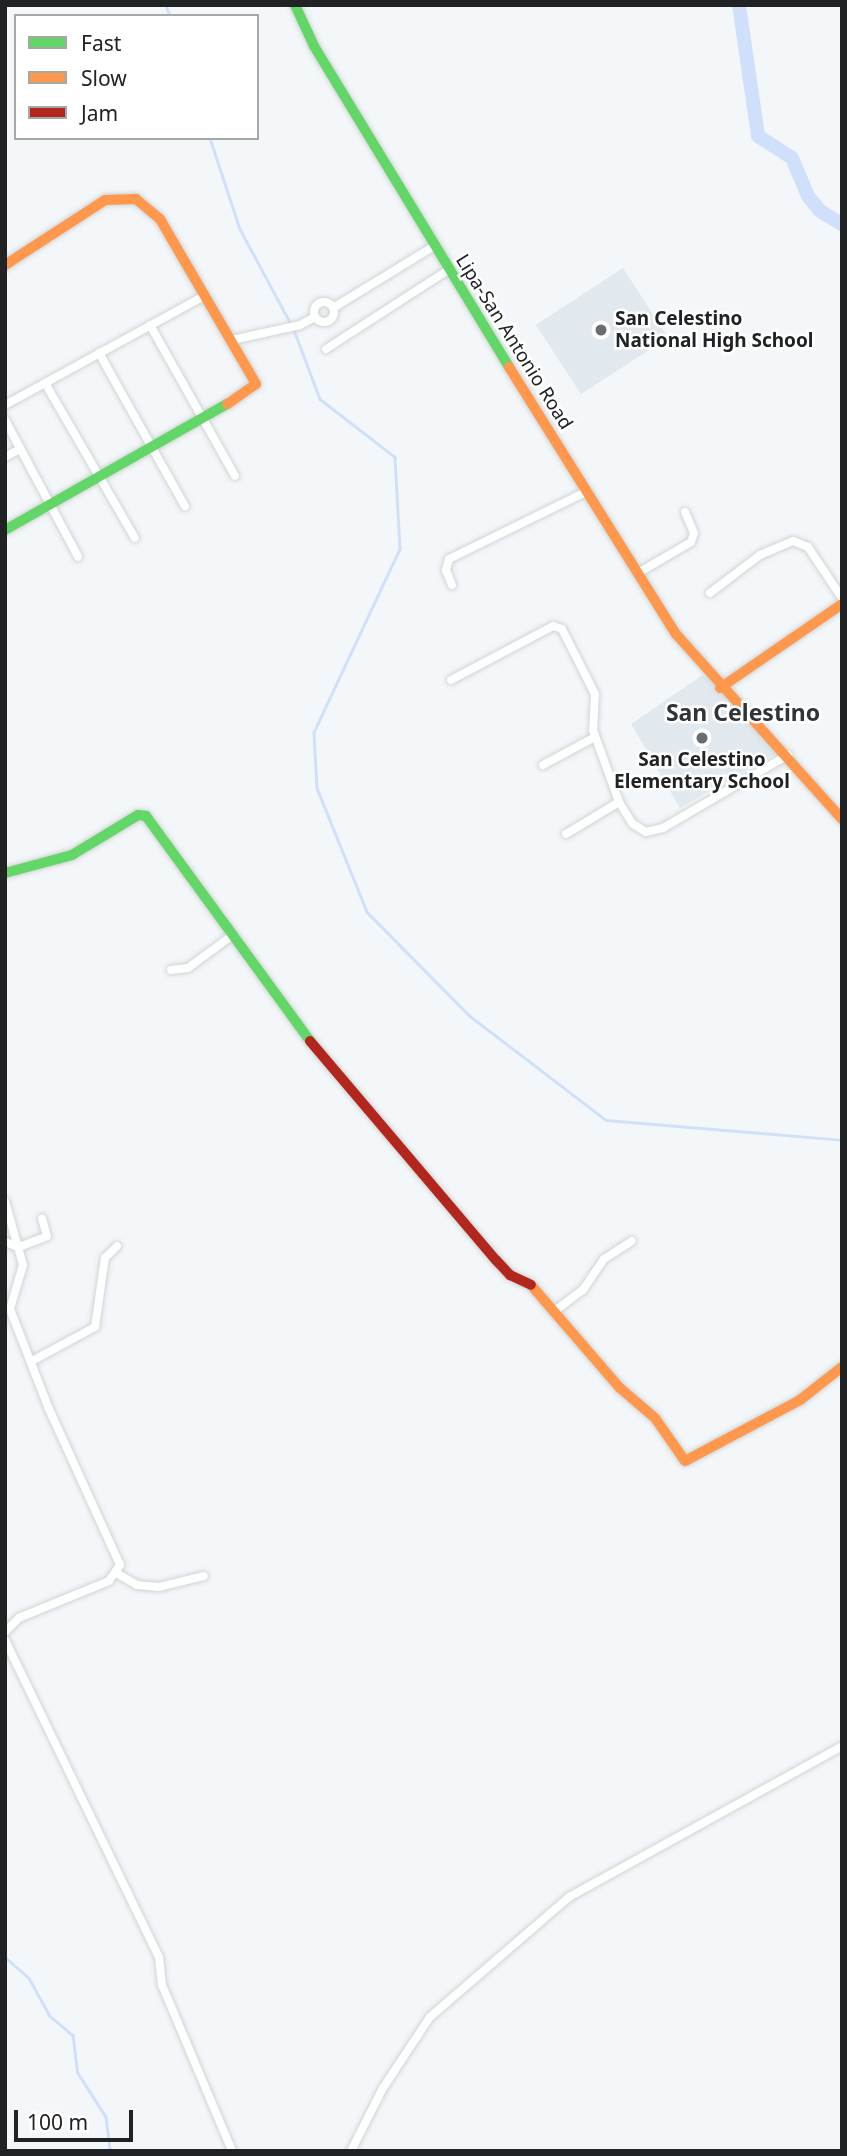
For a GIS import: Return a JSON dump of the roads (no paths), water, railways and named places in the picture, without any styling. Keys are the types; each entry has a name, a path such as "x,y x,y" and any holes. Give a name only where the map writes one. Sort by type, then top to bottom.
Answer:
{"street":[{"name":"Lipa-San Antonio Road","path":"295,5 314,46 448,270 676,634 720,688 788,755 842,819"},
{"path":"5,265 105,200 136,199 160,219 232,340 255,387 204,420 50,508 5,530"},
{"path":"232,340 300,325 316,317 327,321 333,308 434,246"},
{"path":"326,349 448,270"},
{"path":"5,405 204,296"},
{"path":"316,317 319,303 333,308"},
{"path":"150,325 235,476"},
{"path":"99,353 185,506"},
{"path":"45,383 135,538"},
{"path":"5,420 78,557"},
{"path":"5,457 20,449"},
{"path":"452,585 446,570 456,554 586,492"},
{"path":"638,573 691,541 694,533 685,512"},
{"path":"710,593 760,555 793,541 808,547 842,598"},
{"path":"720,688 842,604"},
{"path":"451,680 473,665 558,626 595,694 595,737 619,802 640,831 653,832 788,755"},
{"path":"543,765 595,737"},
{"path":"566,834 619,802"},
{"path":"5,873 72,855 142,814 297,1026 496,1260 510,1275 537,1288 620,1388 655,1418 685,1461 697,1458 800,1400 842,1367"},
{"path":"171,970 188,968 230,937"},
{"path":"5,1201 23,1265 10,1308 49,1409 117,1555 118,1574"},
{"path":"5,1242 19,1247 47,1236 42,1220"},
{"path":"556,1311 583,1290 598,1265 632,1241"},
{"path":"32,1361 95,1327 105,1258 117,1246"},
{"path":"118,1574 137,1585 159,1587 204,1576"},
{"path":"5,1632 19,1618 118,1574"},
{"path":"5,1640 159,1957 162,1985 232,2151"},
{"path":"351,2151 383,2088 430,2017 569,1897 842,1746"}],"waterway":[{"path":"166,5 169,14"},
{"path":"739,5 758,136 792,158 808,196 820,211 842,224"},
{"path":"211,140 240,229 291,324"},
{"path":"294,330 320,399 395,457 400,549 314,733 317,788 367,912 470,1016 606,1120 842,1140"},
{"path":"5,1957 29,1978 50,2016 73,2035 78,2073 106,2117 110,2151"}],"place":[{"name":"San Celestino National High School","path":"601,330"},
{"name":"San Celestino Elementary School","path":"702,738"}],"district":[{"name":"San Celestino","path":"743,712"}]}
